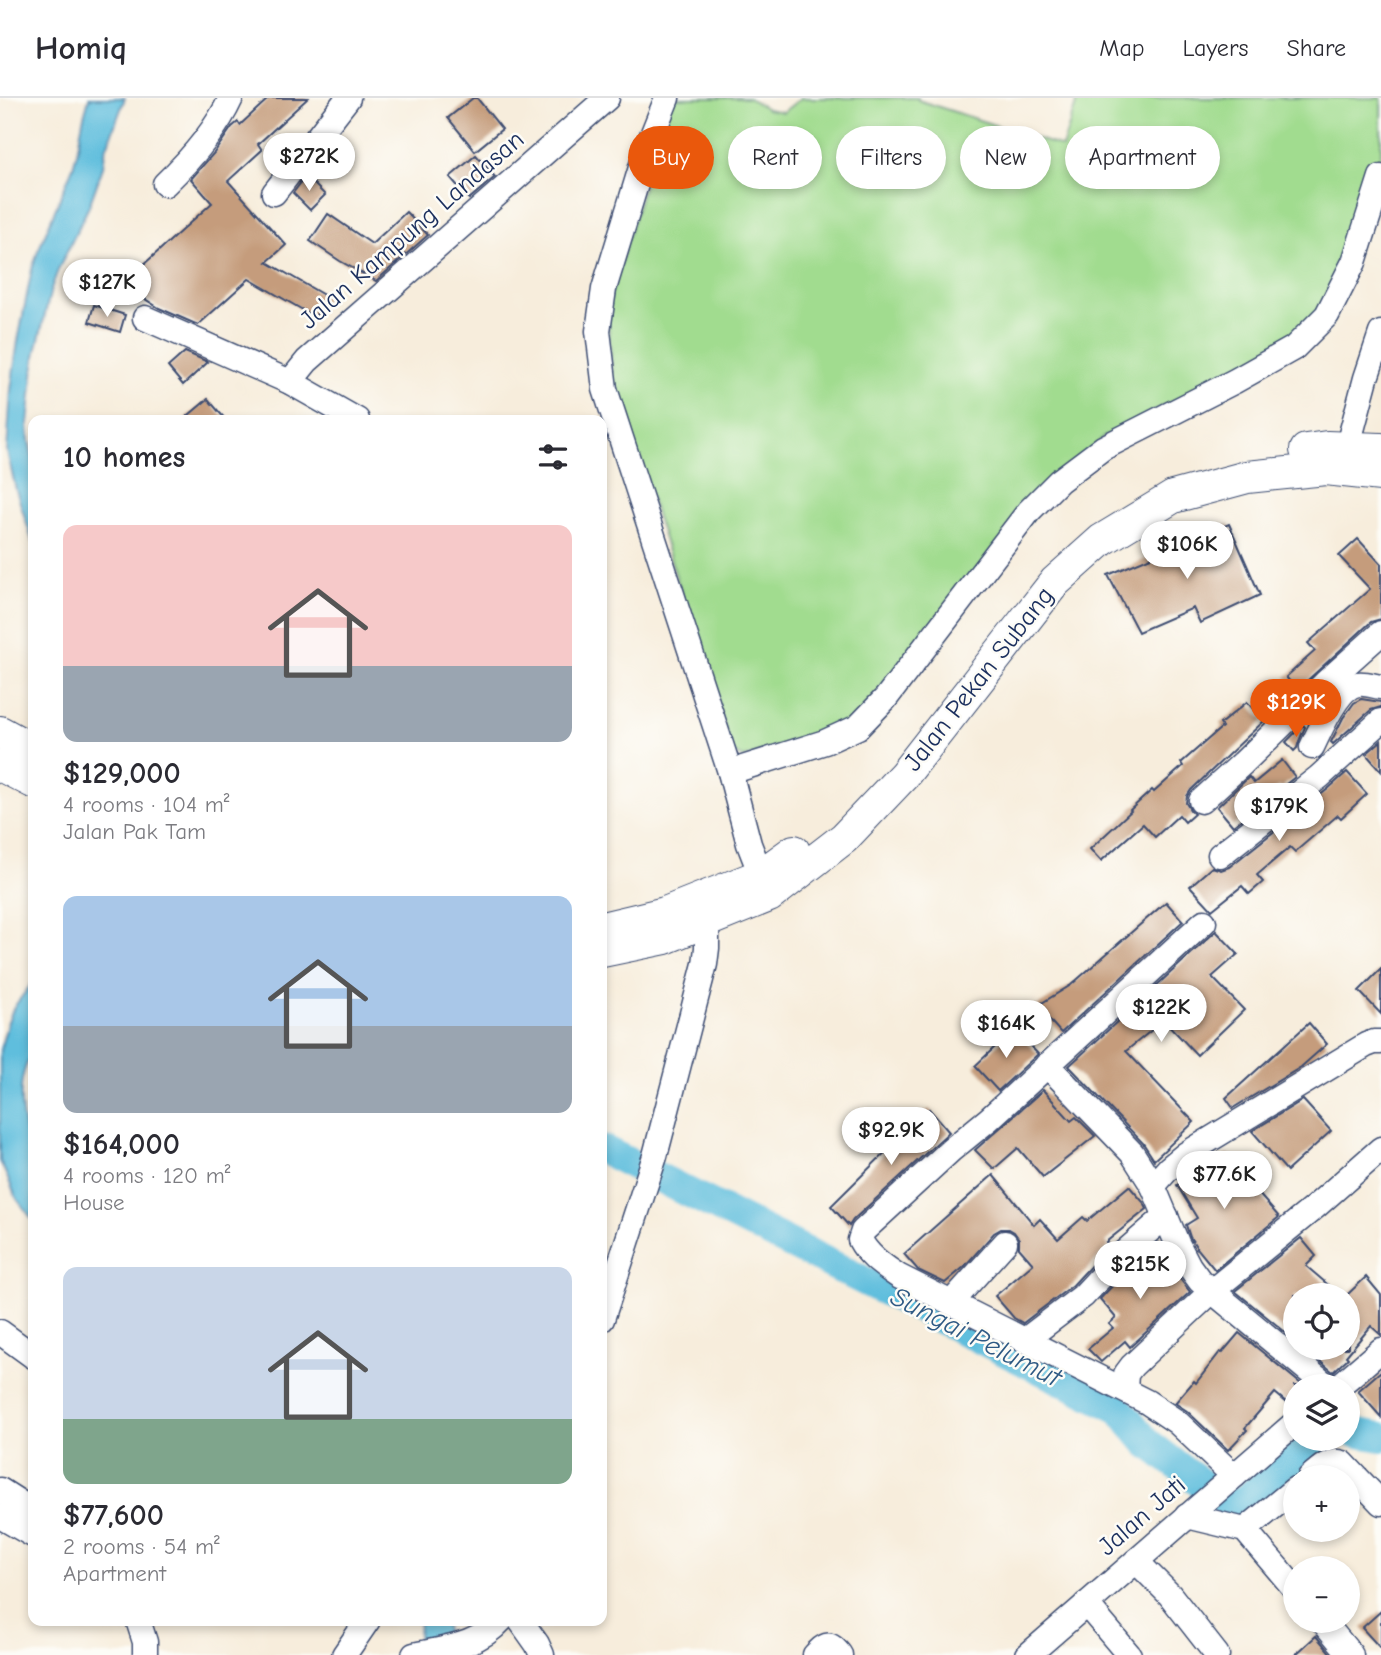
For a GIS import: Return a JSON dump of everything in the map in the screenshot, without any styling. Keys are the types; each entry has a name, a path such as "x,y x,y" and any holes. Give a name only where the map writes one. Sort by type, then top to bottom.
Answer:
{"main road":[{"name":"Jalan Pekan Subang","path":"607,927 665,913 761,875 820,831 883,768 1042,565 1095,519 1169,477 1245,456 1327,447 1373,453"},
{"name":"Jalan Pekan Subang","path":"607,950 665,938 769,896 844,838 904,775 1055,582 1102,540 1173,497 1247,477 1326,469 1373,453"},
{"path":"0,732 28,747"},
{"path":"0,765 28,781"},
{"path":"0,775 28,783"}],"street":[{"path":"165,184 184,166 222,118 231,98"},
{"path":"274,193 348,98"},
{"name":"Jalan Kampung Landasan","path":"290,382 307,361 607,98"},
{"path":"667,98 647,148 604,289 598,331 605,389 761,875"},
{"path":"730,772 825,742 858,727 886,698 1029,511 1059,481 1103,448 1294,348 1327,315 1354,262 1381,177"},
{"path":"145,317 290,382 348,415"},
{"path":"1373,453 1374,382 1381,333"},
{"path":"1201,801 1325,682 1381,633"},
{"path":"1312,747 1340,695 1356,684 1381,687"},
{"path":"1220,855 1319,777 1381,721"},
{"path":"607,1304 654,1156 705,964 708,922"},
{"path":"1205,922 863,1231 860,1240 875,1260 898,1276 1147,1402 1177,1422 1231,1478"},
{"path":"1153,1186 1186,1154 1366,1045 1381,1042"},
{"path":"1047,1065 1132,1153 1153,1186 1189,1266 1200,1280 1312,1374"},
{"path":"1125,1390 1126,1374 1132,1366 1212,1291 1381,1149"},
{"path":"1025,1340 1083,1296 1120,1256 1166,1216"},
{"path":"951,1303 1005,1244"},
{"path":"0,1332 28,1352"},
{"path":"1353,1374 1381,1350"},
{"name":"Jalan Jati","path":"1028,1655 1283,1433"},
{"path":"1326,1465 1332,1461 1345,1465"},
{"path":"1360,1481 1381,1503"},
{"path":"0,1490 28,1508"},
{"path":"1245,1530 1283,1499"},
{"path":"0,1516 28,1532"},
{"path":"1187,1516 1245,1530 1283,1575"},
{"path":"1136,1561 1170,1595 1217,1655"},
{"path":"1086,1604 1129,1655"},
{"path":"140,1626 145,1642 145,1655"},
{"path":"344,1655 364,1626"},
{"path":"414,1655 478,1639 495,1626"},
{"path":"524,1626 542,1655"},
{"path":"1333,1633 1351,1655"},
{"path":"815,1655 824,1646 830,1645 840,1655"}],"green space":[{"path":"670,98 749,98 767,109 783,112 801,98 918,98 998,126 960,126 960,189 1051,189 1051,143 1062,147 1065,138 1065,189 1220,189 1220,126 1069,126 1078,98 1381,98 1381,158 1349,259 1322,310 1289,342 1103,437 857,720 744,758 733,753 613,381 607,308 643,189 714,189 714,126 662,126"}],"water":[{"path":"89,98 125,98 89,206 51,289 35,356 28,415 28,527 7,452 11,389 32,269 73,167"},
{"path":"28,989 28,1062 22,1083 21,1105 28,1141 28,1213 17,1199 0,1161 0,1050 14,1007"},
{"path":"419,1626 445,1626 448,1655 417,1655"}],"building":[{"path":"269,98 308,98 258,144 262,150 228,181 286,245 267,262 327,297 315,317 249,279 198,325 159,308 122,284 212,203 191,179 232,127 238,122 240,125"},
{"path":"473,98 477,98 502,129 475,151 448,118"},
{"path":"476,155 495,177 469,199 450,177"},
{"path":"306,176 325,195 310,210 293,193"},
{"path":"406,212 428,235 376,281 310,241 328,214 372,244"},
{"path":"94,305 125,315 120,332 89,322"},
{"path":"185,352 208,362 183,385 168,367"},
{"path":"208,399 222,415 189,415"},
{"path":"1229,524 1260,595 1200,623 1193,608 1138,632 1108,575"},
{"path":"1358,539 1381,564 1381,619 1371,622 1297,690 1286,677 1315,651 1308,643 1370,589 1339,556"},
{"path":"1361,699 1381,702 1381,707 1371,710 1333,744 1331,742 1343,718 1354,703"},
{"path":"1247,702 1264,721 1191,790 1186,803 1194,814 1185,822 1179,815 1155,837 1143,824 1101,861 1090,849 1152,790 1154,792 1183,766 1181,763 1222,727 1220,724"},
{"path":"1303,725 1305,727 1294,751 1286,742"},
{"path":"1381,741 1381,771 1366,754"},
{"path":"1282,760 1295,777 1250,808 1252,811 1233,826 1217,807 1249,777 1254,783"},
{"path":"1347,772 1367,794 1341,818 1338,815 1295,852 1290,847 1257,875 1263,882 1249,894 1242,886 1212,910 1190,886 1212,867 1221,870 1229,867"},
{"path":"1166,902 1183,921 1061,1033 1037,1006 1071,985"},
{"path":"1216,931 1238,954 1212,977 1244,1010 1197,1055 1164,1020 1126,1051 1194,1122 1154,1160 1143,1143 1069,1066"},
{"path":"1381,969 1381,1014 1359,991"},
{"path":"1309,1023 1327,1044 1301,1067 1233,1108 1226,1098"},
{"path":"1014,1029 1038,1054 998,1091 975,1066"},
{"path":"1043,1090 1071,1121 1076,1117 1095,1136 1043,1177 1018,1148 994,1169 975,1150"},
{"path":"1303,1100 1331,1131 1287,1171 1252,1131"},
{"path":"929,1109 949,1132 849,1226 831,1206"},
{"path":"1229,1154 1256,1194 1258,1193 1279,1217 1215,1270 1190,1237 1186,1225 1197,1218 1177,1185"},
{"path":"993,1175 1034,1225 1040,1219 1058,1239 1083,1217 1087,1221 1129,1186 1147,1209 1106,1242 1109,1246 1073,1285 1023,1323 1014,1318 995,1296 1033,1264 1019,1248 1019,1239 1009,1229 994,1233 964,1267 945,1283 918,1270 904,1254"},
{"path":"1301,1238 1316,1256 1306,1266 1326,1283 1283,1283 1283,1330 1235,1291"},
{"path":"1158,1243 1190,1292 1130,1347 1125,1341 1101,1362 1088,1349 1113,1328 1109,1324 1116,1318 1100,1299 1130,1267"},
{"path":"1366,1277 1381,1295 1381,1335 1371,1326 1360,1339 1360,1283"},
{"path":"1239,1333 1289,1374 1283,1374 1283,1400 1275,1393 1228,1450 1175,1403 1194,1381 1196,1383 1220,1352 1222,1353"},
{"path":"1318,1360 1346,1360 1333,1372"},
{"path":"1381,1371 1381,1417 1360,1393 1360,1389"},
{"path":"1381,1611 1381,1649 1362,1628"},
{"path":"1316,1636 1332,1655 1295,1655"}],"waterway":[{"name":"Sungai Pelumut","path":"607,1152 1119,1409 1148,1443 1229,1505 1244,1500 1303,1451"},
{"name":"Sungai Pelumut","path":"1360,1433 1381,1437"}]}
